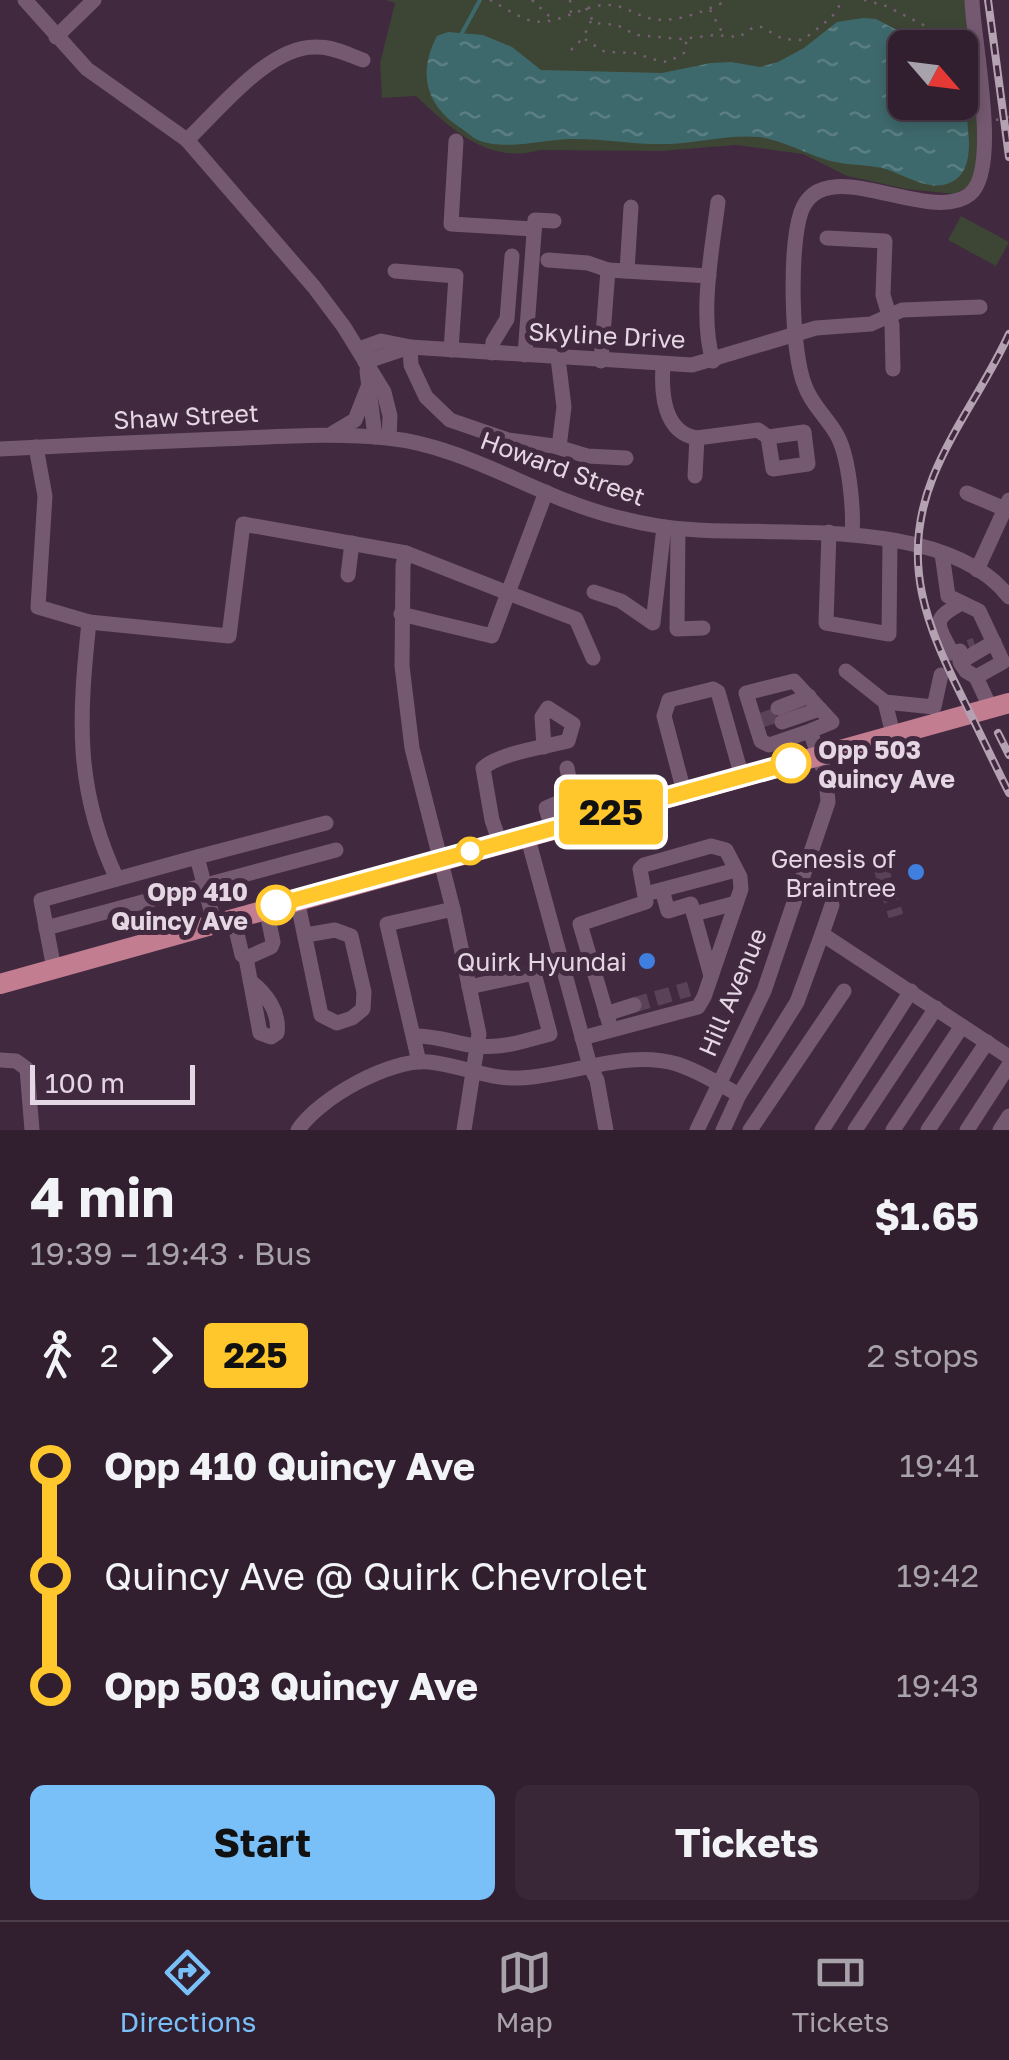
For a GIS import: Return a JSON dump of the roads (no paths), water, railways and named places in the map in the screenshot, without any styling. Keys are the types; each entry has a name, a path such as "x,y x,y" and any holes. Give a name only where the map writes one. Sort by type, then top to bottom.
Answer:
{"main road":[{"path":"0,984 820,756 893,734 937,714 1000,705"}],"street":[{"path":"25,0 96,76 187,140 314,287 362,356 388,403 382,437"},
{"path":"56,37 94,0"},
{"path":"852,534 842,448 804,384 794,266 802,212 818,191 845,187 945,202 969,195 980,180 986,144 972,0"},
{"path":"187,140 238,90 284,56 303,48 320,47 363,60"},
{"path":"456,141 451,224 534,229"},
{"path":"714,361 708,340 709,276 718,202"},
{"path":"627,271 631,207"},
{"path":"525,355 535,220 554,221"},
{"path":"828,238 885,241 883,296 889,316 893,369"},
{"path":"492,353 495,339 506,323 512,256"},
{"path":"548,260 588,263 608,270 709,276"},
{"path":"601,361 608,270"},
{"path":"395,271 456,276 451,350"},
{"name":"Skyline Drive","path":"362,356 381,341 410,347 663,365 714,361 821,327 871,324 906,309 980,307"},
{"path":"410,347 411,366 423,392 440,413 500,439 559,447 587,456 626,458"},
{"path":"362,356 382,437"},
{"path":"558,358 564,407 559,447"},
{"path":"663,365 670,422 684,436 698,438 758,430 768,438"},
{"path":"329,435 355,420 369,384"},
{"name":"Shaw Street","path":"0,449 329,435 382,437"},
{"name":"Howard Street","path":"382,437 447,453 615,517 671,528 829,532 896,542 942,554 977,570 1006,593"},
{"path":"696,476 698,438"},
{"path":"36,447 46,496 38,607 89,622 229,636 242,524 406,553 576,619 593,658"},
{"path":"400,614 492,636 546,492"},
{"path":"967,493 1007,505 977,570"},
{"path":"594,592 621,601 653,623 671,528"},
{"path":"671,528 676,630 703,628"},
{"path":"829,532 826,623 889,634 896,542"},
{"path":"348,575 352,542"},
{"path":"406,553 400,614 412,748 453,908 479,1034 464,1130"},
{"path":"942,554 948,596 979,611 1003,662 976,677"},
{"path":"979,611 1006,593"},
{"path":"962,603 939,618 938,628 952,653 992,639"},
{"path":"89,622 80,706 84,781 117,878"},
{"path":"967,650 960,662 1000,705"},
{"path":"846,671 886,702 937,714 941,675"},
{"path":"794,681 814,702 832,722 770,745 761,742 759,722 746,693 794,681"},
{"path":"684,792 664,716 670,700 713,689 718,692 742,777"},
{"path":"780,715 814,702"},
{"path":"886,702 893,734"},
{"name":"Hill Avenue","path":"697,1130 768,980 826,814 828,789 810,731"},
{"path":"770,745 776,767"},
{"path":"500,843 492,820 484,768 490,762 544,747"},
{"path":"567,768 573,796"},
{"path":"552,828 546,808 573,796 582,796 583,820"},
{"path":"54,968 42,900 326,823"},
{"path":"527,835 597,1080 606,1130"},
{"path":"711,846 726,850 741,889 704,998 692,1010 608,1021 580,924 646,902 640,869 644,865 711,846"},
{"path":"46,928 336,850"},
{"path":"197,857 205,888 246,958 250,981"},
{"path":"644,895 736,870"},
{"path":"662,890 668,911 691,904 709,980"},
{"path":"297,899 321,1014 336,1023 352,1018 363,1009 364,992 352,936 335,930 306,936"},
{"path":"694,914 736,903"},
{"path":"723,1130 738,1095 798,1002 832,905"},
{"path":"246,958 273,942 266,908"},
{"path":"419,1062 387,924 453,908"},
{"path":"822,934 1009,1057"},
{"path":"414,1036 440,1036 477,1046 550,1034 534,972 469,987"},
{"path":"689,989 709,980"},
{"path":"750,1130 844,991"},
{"path":"822,1130 911,991"},
{"path":"582,1038 634,1006"},
{"path":"855,1130 936,1008"},
{"path":"893,1130 962,1026"},
{"path":"928,1130 986,1042"},
{"path":"0,1060 16,1061 27,1069 32,1130"},
{"path":"298,1130 312,1113 350,1087 390,1068 419,1062 472,1074 525,1078 590,1066 658,1061 684,1066 738,1095"},
{"path":"966,1130 1009,1065"},
{"path":"1000,1130 1009,1116"}],"water":[{"path":"876,19 897,30 888,30 888,120 967,120 967,161 955,180 936,186 926,184 886,169 830,161 759,137 668,144 581,139 488,143 475,139 448,118 428,86 431,49 437,36 448,32 483,35 512,47 541,70 662,73 711,63 760,67 778,62 804,48 837,22"}],"waterway":[{"path":"462,33 480,0"}],"tunnel":[{"path":"969,647 975,645"},
{"path":"762,720 780,714"},
{"path":"880,865 896,916"},
{"path":"634,1005 689,989"}],"railway":[{"path":"988,0 1009,157"},
{"path":"1009,334 933,477 918,537 918,566 929,621 1009,793"},
{"path":"998,733 1009,755"}],"place":[{"name":"Opp 503 Quincy Ave","path":"791,763"},
{"name":"Genesis of Braintree","path":"916,872"},
{"name":"Opp 410 Quincy Ave","path":"276,905"},
{"name":"Quirk Hyundai","path":"647,961"}]}
